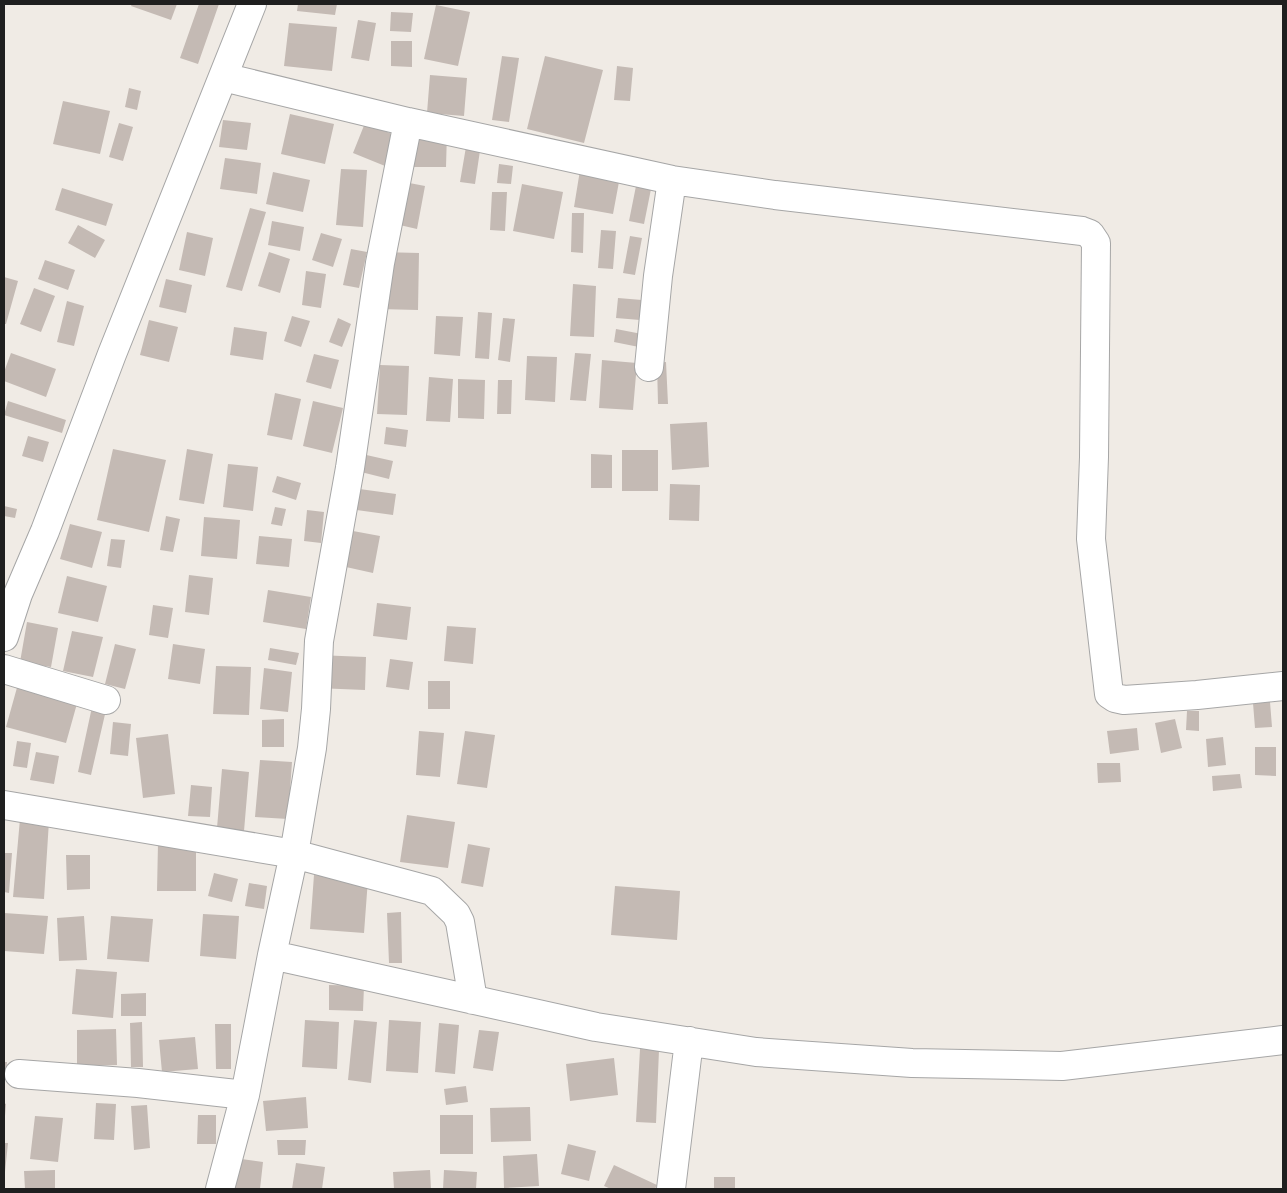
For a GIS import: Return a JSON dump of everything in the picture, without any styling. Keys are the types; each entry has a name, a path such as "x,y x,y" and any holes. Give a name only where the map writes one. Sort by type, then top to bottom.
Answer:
{"street":[{"path":"4,637 18,594 45,531 109,363 252,4"},
{"path":"223,77 408,122 672,180 775,195 1082,230 1090,234 1096,242 1094,457 1091,539 1109,694 1124,700 1283,686"},
{"path":"220,1189 245,1095 294,854 312,748 319,641 350,468 380,263 408,122"},
{"path":"649,367 658,276 672,180"},
{"path":"4,669 106,700"},
{"path":"4,805 294,854 432,890 456,914 460,922 473,1000"},
{"path":"272,955 596,1027 689,1040 756,1052 912,1063 1062,1066 1283,1040"},
{"path":"671,1189 689,1040"},
{"path":"19,1074 138,1082 245,1095"}],"building":[{"path":"132,4 177,4 171,20 131,6"},
{"path":"199,4 219,4 198,64 180,58"},
{"path":"298,4 337,4 335,15 297,11"},
{"path":"436,5 470,12 458,66 424,59"},
{"path":"391,12 413,13 411,32 390,31"},
{"path":"358,20 376,23 369,61 351,58"},
{"path":"289,23 337,27 332,71 284,66"},
{"path":"391,41 412,41 412,67 391,66"},
{"path":"502,56 519,58 509,122 492,120"},
{"path":"545,56 603,70 584,143 527,129"},
{"path":"617,66 633,68 630,101 614,100"},
{"path":"430,75 467,78 464,116 427,113"},
{"path":"129,88 141,91 137,110 125,107"},
{"path":"63,101 110,111 100,154 53,144"},
{"path":"290,114 334,124 325,164 281,154"},
{"path":"223,120 251,123 247,150 219,147"},
{"path":"119,123 133,127 123,161 109,157"},
{"path":"365,123 397,136 385,166 353,153"},
{"path":"407,132 447,132 446,167 406,167"},
{"path":"467,141 481,144 475,184 460,182"},
{"path":"225,158 261,163 257,194 220,189"},
{"path":"499,164 513,166 511,184 497,183"},
{"path":"581,164 621,171 613,214 574,207"},
{"path":"341,169 367,170 363,227 336,225"},
{"path":"273,172 310,180 303,212 266,204"},
{"path":"399,181 425,186 417,229 391,223"},
{"path":"637,181 652,184 644,224 629,221"},
{"path":"522,184 563,192 554,239 513,231"},
{"path":"62,188 113,204 106,226 55,210"},
{"path":"492,192 507,192 505,231 490,230"},
{"path":"250,208 266,212 242,291 226,287"},
{"path":"572,213 584,213 583,253 571,252"},
{"path":"272,221 304,227 300,251 268,245"},
{"path":"78,225 105,240 95,258 68,243"},
{"path":"601,230 616,231 613,269 598,268"},
{"path":"187,232 213,238 205,276 179,270"},
{"path":"321,233 342,239 333,267 312,260"},
{"path":"630,236 642,238 635,275 623,273"},
{"path":"351,249 367,252 359,288 343,285"},
{"path":"269,252 290,259 280,293 258,286"},
{"path":"380,252 419,253 418,310 379,309"},
{"path":"45,260 75,270 68,290 38,279"},
{"path":"306,271 326,274 321,308 302,305"},
{"path":"4,277 18,281 6,324 4,324"},
{"path":"166,279 192,285 186,313 159,307"},
{"path":"573,284 596,286 594,337 570,336"},
{"path":"34,288 55,296 41,332 20,324"},
{"path":"618,298 642,300 640,320 616,318"},
{"path":"67,301 84,306 74,346 57,342"},
{"path":"478,312 492,313 489,359 475,358"},
{"path":"292,316 310,321 301,347 284,341"},
{"path":"436,316 463,317 460,356 434,354"},
{"path":"338,318 351,324 342,347 329,342"},
{"path":"503,318 515,319 510,362 498,360"},
{"path":"149,320 178,327 169,362 140,355"},
{"path":"234,327 267,332 263,360 230,355"},
{"path":"616,329 642,334 639,347 614,342"},
{"path":"11,353 56,369 46,397 4,381 4,372"},
{"path":"575,353 591,354 586,401 570,400"},
{"path":"314,354 339,360 331,389 306,382"},
{"path":"527,356 557,357 555,402 525,400"},
{"path":"602,360 637,363 633,410 599,408"},
{"path":"666,362 668,404 658,404 657,363"},
{"path":"380,365 409,366 407,415 377,414"},
{"path":"429,377 453,379 450,422 426,421"},
{"path":"458,379 485,380 484,419 458,418"},
{"path":"498,380 512,380 511,414 497,414"},
{"path":"275,393 301,399 292,440 267,435"},
{"path":"8,401 66,420 62,433 4,415"},
{"path":"313,401 343,408 332,453 303,446"},
{"path":"707,422 709,467 672,470 670,424"},
{"path":"386,427 408,430 406,447 384,444"},
{"path":"28,436 49,442 43,462 22,456"},
{"path":"113,449 166,460 149,532 97,520"},
{"path":"187,449 213,454 204,504 179,500"},
{"path":"622,450 658,450 658,491 622,491"},
{"path":"353,452 393,461 389,479 349,469"},
{"path":"591,454 612,455 612,488 591,488"},
{"path":"228,464 258,467 253,511 223,507"},
{"path":"277,476 301,483 296,500 272,492"},
{"path":"670,484 700,485 699,521 669,520"},
{"path":"345,487 396,494 393,515 342,508"},
{"path":"4,506 17,509 15,518 4,516"},
{"path":"275,507 286,509 282,526 271,524"},
{"path":"307,510 324,512 321,543 304,541"},
{"path":"166,516 180,519 173,552 160,550"},
{"path":"204,517 240,520 237,559 201,556"},
{"path":"70,524 102,532 92,568 60,559"},
{"path":"353,531 380,536 373,573 346,567"},
{"path":"259,536 292,539 289,567 256,564"},
{"path":"111,539 125,540 121,568 107,566"},
{"path":"189,575 213,578 209,615 185,612"},
{"path":"67,576 107,586 98,622 58,613"},
{"path":"268,590 311,597 306,629 263,622"},
{"path":"377,603 411,607 407,640 373,636"},
{"path":"153,605 173,608 168,638 149,635"},
{"path":"27,622 58,628 51,667 20,662"},
{"path":"447,626 476,628 473,664 444,661"},
{"path":"72,631 103,637 93,677 63,671"},
{"path":"115,644 136,649 125,689 105,684"},
{"path":"173,644 205,649 200,684 168,679"},
{"path":"270,648 299,653 296,665 268,660"},
{"path":"317,655 366,657 365,690 316,688"},
{"path":"390,659 413,662 409,690 386,687"},
{"path":"216,666 251,667 249,715 213,714"},
{"path":"264,668 292,672 288,712 260,709"},
{"path":"428,681 450,681 450,709 428,709"},
{"path":"18,684 78,700 66,743 6,727"},
{"path":"1270,702 1272,727 1255,728 1253,703"},
{"path":"92,707 106,710 91,775 78,772"},
{"path":"1187,711 1199,711 1199,731 1186,730"},
{"path":"284,719 284,747 262,747 262,720"},
{"path":"1175,719 1182,748 1161,753 1155,723"},
{"path":"113,722 131,724 128,756 110,754"},
{"path":"1137,728 1139,750 1110,754 1107,731"},
{"path":"419,731 444,733 440,777 416,775"},
{"path":"465,731 495,735 487,788 457,784"},
{"path":"168,734 175,794 143,798 136,738"},
{"path":"1223,737 1226,765 1208,767 1206,739"},
{"path":"17,741 31,743 27,768 13,766"},
{"path":"1255,747 1276,747 1276,776 1255,775"},
{"path":"36,752 59,756 54,784 30,780"},
{"path":"260,760 292,762 288,819 255,817"},
{"path":"1097,763 1120,763 1121,782 1098,783"},
{"path":"222,769 249,772 244,831 217,828"},
{"path":"1240,774 1242,788 1213,791 1212,776"},
{"path":"191,785 212,787 210,817 188,816"},
{"path":"407,815 455,822 448,868 400,862"},
{"path":"20,819 49,821 44,899 13,897"},
{"path":"196,842 196,891 157,891 158,843"},
{"path":"468,844 490,848 483,887 461,883"},
{"path":"4,853 12,853 9,893 4,892"},
{"path":"66,855 90,855 90,889 67,890"},
{"path":"214,873 238,879 232,902 208,896"},
{"path":"314,875 368,879 364,933 310,929"},
{"path":"249,883 267,886 264,909 245,906"},
{"path":"615,886 680,891 677,940 611,935"},
{"path":"401,912 402,963 389,963 387,913"},
{"path":"4,913 48,916 44,954 4,951"},
{"path":"203,914 239,916 236,959 200,956"},
{"path":"84,916 87,960 59,961 57,918"},
{"path":"111,916 153,919 149,962 107,959"},
{"path":"76,969 117,972 113,1018 72,1014"},
{"path":"329,985 364,986 363,1011 329,1010"},
{"path":"146,993 146,1016 121,1016 121,994"},
{"path":"305,1020 339,1022 337,1069 302,1067"},
{"path":"354,1020 377,1022 371,1083 348,1080"},
{"path":"389,1020 421,1022 418,1073 386,1071"},
{"path":"142,1022 143,1067 131,1067 130,1023"},
{"path":"439,1023 459,1025 455,1074 435,1072"},
{"path":"215,1024 231,1024 231,1069 216,1069"},
{"path":"116,1029 117,1065 77,1066 77,1030"},
{"path":"479,1030 499,1032 493,1071 473,1068"},
{"path":"195,1037 198,1069 162,1072 159,1040"},
{"path":"640,1049 659,1050 656,1123 636,1122"},
{"path":"614,1058 618,1095 570,1101 566,1064"},
{"path":"4,1062 7,1062 5,1082 4,1082"},
{"path":"466,1086 468,1102 446,1105 444,1089"},
{"path":"306,1097 308,1128 266,1131 263,1101"},
{"path":"4,1103 6,1104 5,1116 4,1115"},
{"path":"96,1103 116,1104 114,1140 94,1139"},
{"path":"147,1105 150,1148 134,1150 131,1106"},
{"path":"530,1107 531,1141 491,1142 490,1108"},
{"path":"198,1115 216,1115 216,1144 197,1144"},
{"path":"440,1115 473,1115 473,1154 440,1154"},
{"path":"35,1116 63,1118 58,1162 30,1159"},
{"path":"277,1140 306,1140 305,1155 278,1155"},
{"path":"4,1143 8,1143 5,1172 4,1172"},
{"path":"568,1144 596,1151 589,1181 561,1174"},
{"path":"537,1154 539,1186 504,1188 503,1156"},
{"path":"234,1158 263,1162 260,1189 230,1189"},
{"path":"296,1163 325,1167 322,1189 292,1189"},
{"path":"614,1165 657,1185 655,1189 611,1189 604,1186"},
{"path":"55,1170 55,1189 25,1189 24,1171"},
{"path":"430,1170 431,1189 394,1189 393,1172"},
{"path":"444,1170 477,1172 476,1189 443,1189"},
{"path":"714,1177 735,1177 735,1189 714,1189"}]}
